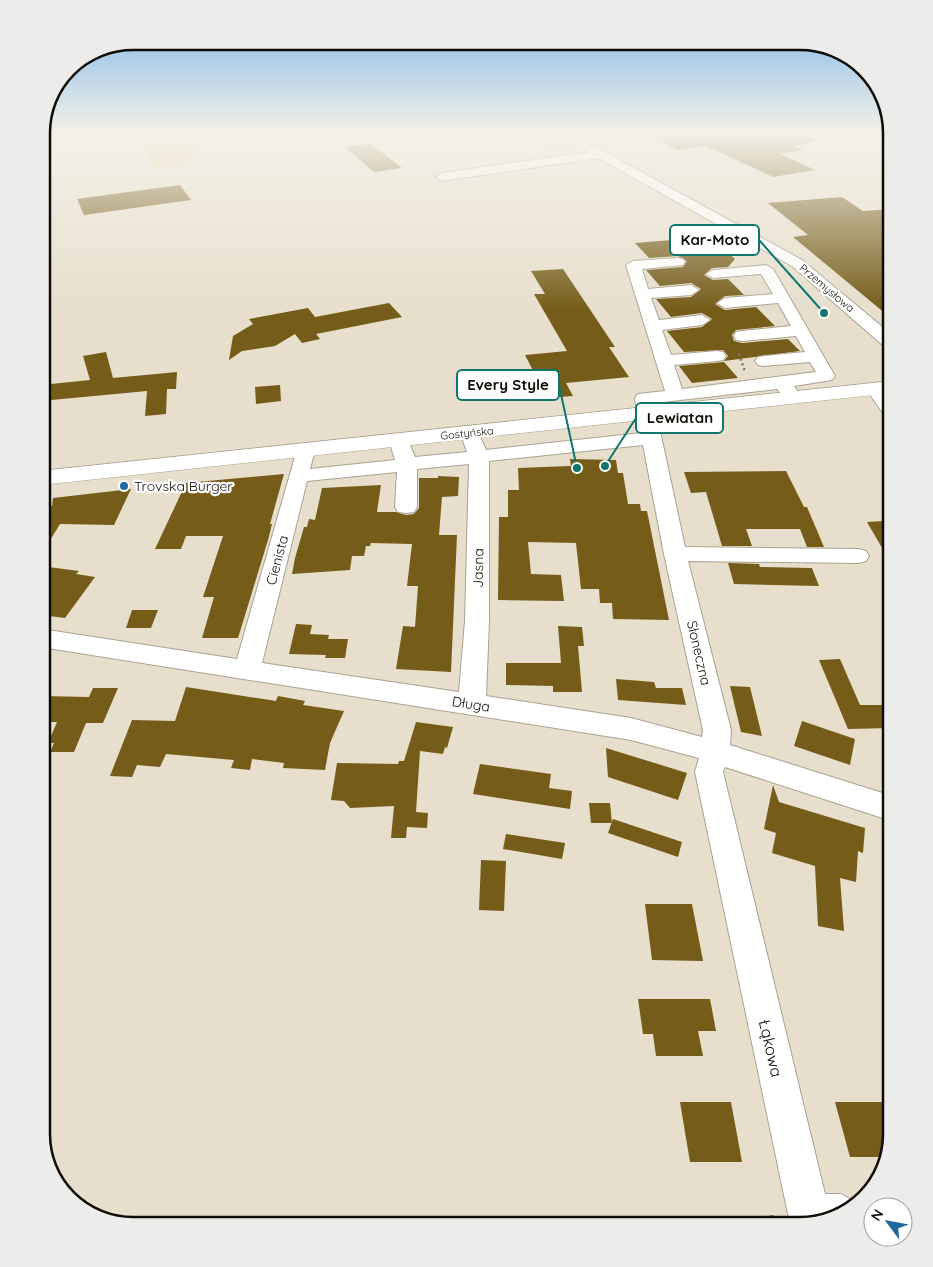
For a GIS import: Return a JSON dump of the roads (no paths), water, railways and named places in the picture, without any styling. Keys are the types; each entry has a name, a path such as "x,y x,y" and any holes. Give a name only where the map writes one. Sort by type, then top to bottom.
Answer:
{"main road":[{"name":"Gostyńska","path":"50,477 646,413 787,390 883,388"}],"street":[{"name":"Przemysłowa","path":"668,192 797,263 883,336"},
{"path":"674,394 633,265 678,262"},
{"path":"646,413 644,398 757,386 787,390 826,376 802,330 766,269 713,274"},
{"path":"643,294 691,290"},
{"path":"725,303 782,298"},
{"path":"652,326 702,320"},
{"path":"739,342 802,330"},
{"path":"664,361 717,356"},
{"path":"764,361 816,356"},
{"name":"Słoneczna","path":"646,413 675,554 717,730 715,752"},
{"name":"Jasna","path":"470,432 479,456 477,621 472,704"},
{"path":"299,476 651,438"},
{"path":"399,440 407,464 406,507"},
{"name":"Cienista","path":"247,670 306,450"},
{"path":"675,554 858,556"},
{"name":"Długa","path":"50,639 631,729 715,752 883,806"},
{"name":"Łąkowa","path":"715,752 709,772 825,1213"}],"place":[{"name":"Kar-Moto","path":"824,313"},
{"name":"Lewiatan","path":"605,466"},
{"name":"Every Style","path":"577,468"},
{"name":"Trovska Burger","path":"124,486"}]}
